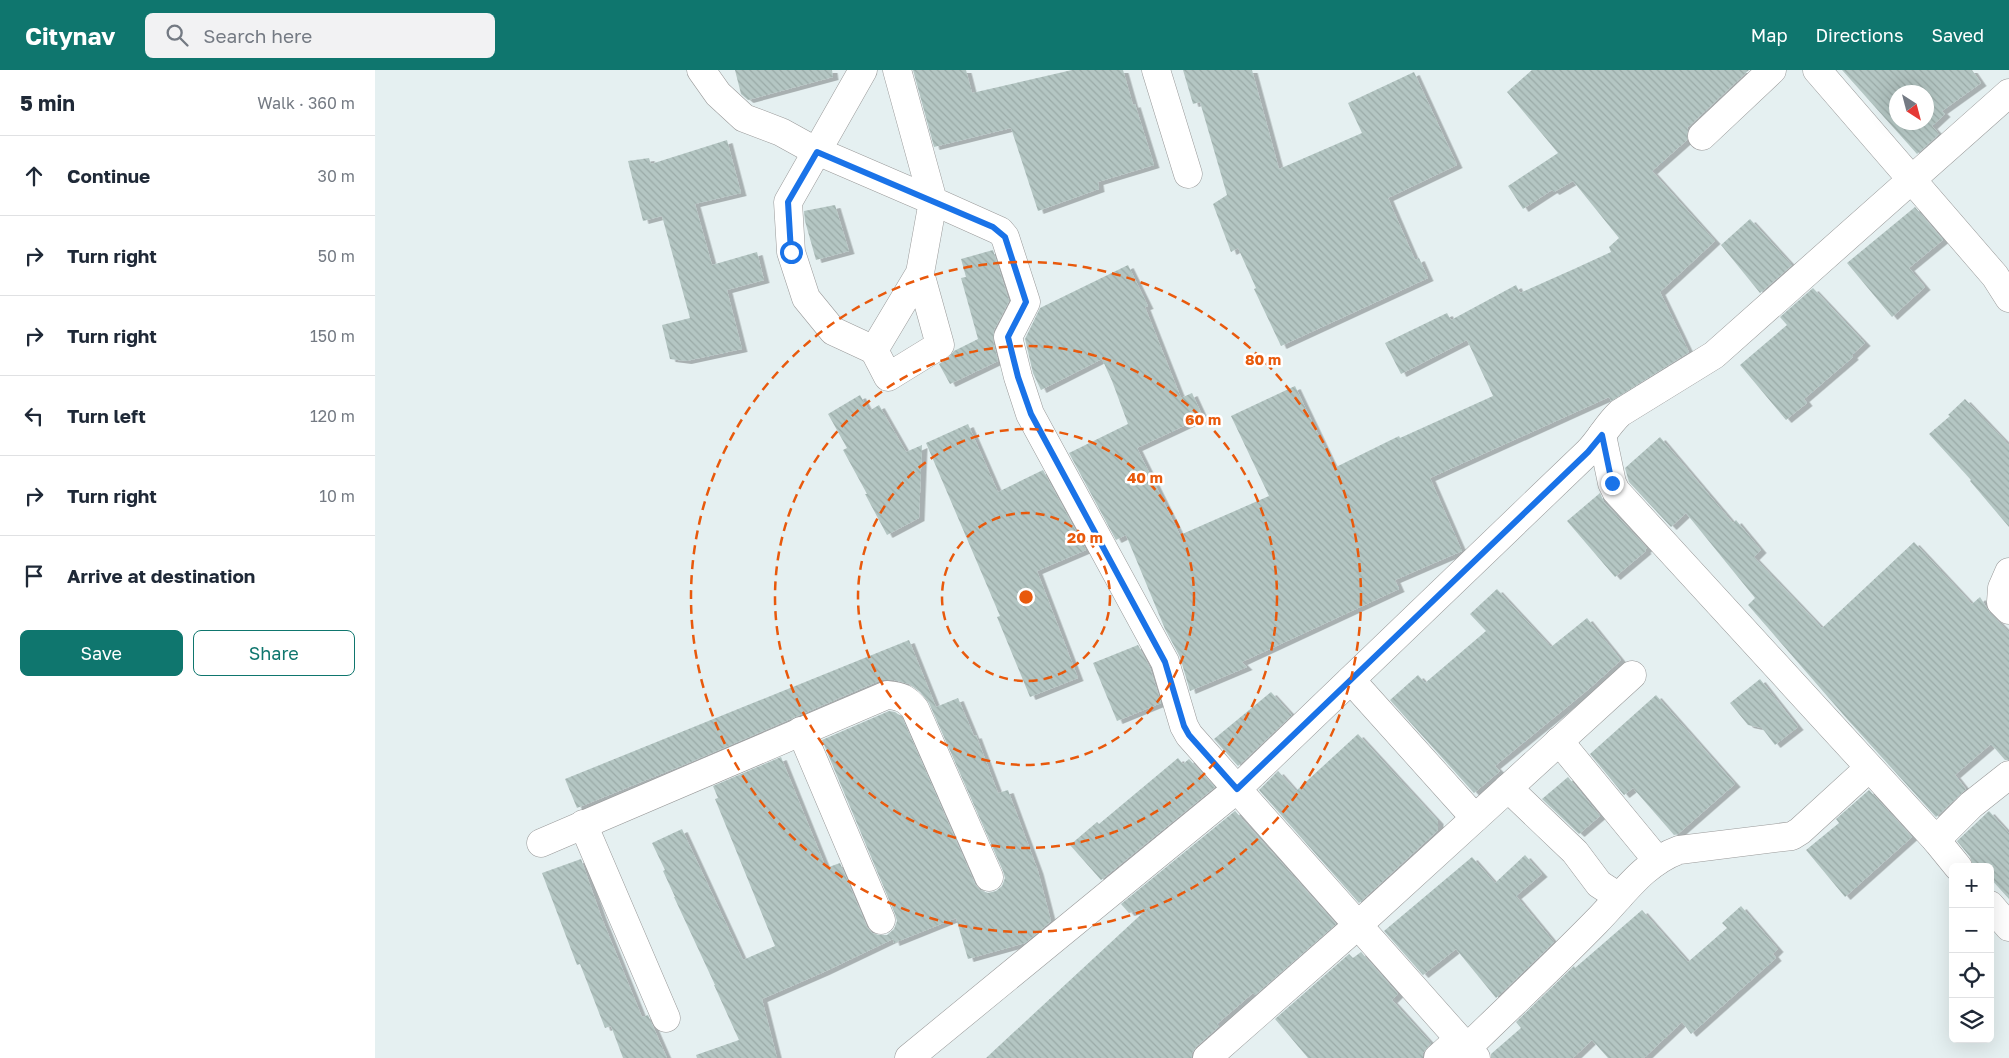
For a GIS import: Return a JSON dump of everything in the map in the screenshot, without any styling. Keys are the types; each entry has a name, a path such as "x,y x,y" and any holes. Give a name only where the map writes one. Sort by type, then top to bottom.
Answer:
{"street":[{"path":"701,70 718,94 744,118 781,132 817,152 993,227 1005,237 1026,302 1008,337 1018,377 1031,414 1165,662 1184,726 1189,735 1467,1048"},
{"path":"863,70 788,202 791,252 806,298 833,331 874,350 888,377 940,345 919,273"},
{"path":"874,350 919,273 933,201 897,70"},
{"path":"1156,70 1188,174"},
{"path":"1702,136 1772,70"},
{"path":"1817,70 1995,276 2009,298"},
{"path":"909,1058 1237,789 1588,452 1602,435 1608,424 1619,413 1714,354 2009,93"},
{"path":"1602,435 1612,483 1616,491 1936,840 1955,863"},
{"path":"2009,572 2002,588 2001,602 2009,610"},
{"path":"1207,1058 1358,925 1632,675"},
{"path":"1351,680 1475,818"},
{"path":"541,843 887,695 898,696 907,700 915,709 989,877"},
{"path":"801,731 881,920"},
{"path":"1559,741 1657,860"},
{"path":"1439,1058 1467,1048 1597,922 1642,872 1657,860 1679,850 1792,836 1869,768"},
{"path":"1936,840 1971,805 2009,774"},
{"path":"1508,788 1571,847 1599,884 1619,897"},
{"path":"583,824 666,1018"},
{"path":"1993,908 2009,927"}],"building":[{"path":"735,70 832,70 833,77 748,100 741,94"},
{"path":"913,70 966,70 972,93 1072,70 1123,70 1154,165 1098,182 1099,189 1038,211 1011,128 934,147"},
{"path":"1183,70 1252,70 1279,169 1362,133 1348,103 1414,72 1457,165 1388,198 1415,260 1419,258 1428,278 1281,346 1254,289 1256,288 1238,248 1231,252 1213,204 1227,195 1200,102 1193,104"},
{"path":"1532,70 1749,70 1687,128 1687,140 1652,171 1715,241 1660,292 1689,352 1611,401 1609,397 1430,478 1462,551 1395,580 1399,589 1242,662 1247,667 1190,691 1180,657 1165,629 1126,535 1116,540 1069,453 1128,424 1112,381 1102,359 1041,390 1033,373 1025,339 1040,308 1128,265 1148,306 1145,307 1181,398 1192,393 1203,417 1137,448 1180,535 1269,496 1231,416 1295,386 1334,468 1399,436 1400,438 1493,396 1467,340 1401,374 1385,343 1447,313 1451,320 1516,285 1520,293 1574,269 1611,252 1609,247 1619,238 1573,181 1554,192 1552,190 1523,209 1508,186 1558,153 1507,92"},
{"path":"1842,70 1972,70 1981,83 1942,111 1945,114 1934,124 1934,85 1889,85 1889,123"},
{"path":"1934,128 1939,134 1917,154 1896,130 1934,130"},
{"path":"727,140 741,193 695,204 712,265 757,252 764,280 727,290 742,349 686,361 670,359 662,325 690,318 662,216 643,221 628,161 649,158 651,164"},
{"path":"835,205 849,251 816,260 804,211"},
{"path":"1915,207 1943,240 1909,268 1925,287 1892,317 1847,263"},
{"path":"1750,219 1792,265 1760,293 1721,245"},
{"path":"993,250 1009,301 994,330 993,341 998,361 950,384 939,364 954,351 978,339 961,278 966,277 961,259"},
{"path":"1813,288 1865,343 1852,355 1853,357 1804,399 1807,403 1786,420 1740,365 1787,325 1780,317"},
{"path":"860,395 869,411 879,405 906,452 922,445 919,518 887,535 843,450 847,448 828,414"},
{"path":"1965,399 2009,445 2009,527 1971,480 1929,434 1950,416 1948,415"},
{"path":"968,424 998,492 1043,470 1086,550 1037,571 1078,678 1030,697 997,617 1000,616 926,443"},
{"path":"1660,437 1733,523 1736,520 1761,550 1754,557 1822,628 1914,542 1972,604 1980,597 1990,613 2009,632 2009,760 2005,760 1991,744 1955,775 1966,789 1936,817 1748,605 1755,598 1686,513 1671,527 1629,482 1625,468"},
{"path":"1600,493 1604,502 1647,548 1646,551 1615,577 1567,521"},
{"path":"1497,589 1551,647 1587,618 1621,660 1495,766 1500,771 1474,793 1390,700 1418,675 1425,683 1486,631 1470,614"},
{"path":"909,640 936,707 958,698 974,736 976,735 998,793 1008,790 1038,871 1051,921 1025,943 968,959 956,918 894,943 893,939 762,999 777,1058 697,1058 696,1055 739,1040 674,897 663,871 665,870 652,843 682,829 743,960 775,946 715,799 718,798 713,786 781,757 826,868 840,863 867,927 872,933 887,935 894,929 897,921 895,914 822,740 889,711 895,712 902,717 975,884 980,890 988,893 996,891 1002,886 1005,878 1003,871 929,703 920,692 909,684 894,680 881,680 693,761 577,808 565,779"},
{"path":"1138,645 1150,668 1161,703 1117,721 1093,663"},
{"path":"1760,679 1798,727 1775,745 1762,728 1748,725 1730,703"},
{"path":"1271,692 1292,715 1238,766 1214,739"},
{"path":"1656,695 1735,784 1678,834 1674,835 1633,788 1624,795 1590,754"},
{"path":"1358,734 1438,821 1438,830 1359,903 1259,790 1278,771 1296,791"},
{"path":"1178,758 1183,764 1189,759 1215,787 1101,880 1070,845 1097,822 1099,824"},
{"path":"1568,777 1600,816 1579,834 1542,799"},
{"path":"1869,790 1912,837 1845,897 1806,850 1839,823 1836,819"},
{"path":"1235,811 1336,924 1255,995 1253,993 1217,1024 1219,1026 1196,1047 1192,1053 1192,1058 986,1058 1148,908 1129,913 1121,904"},
{"path":"1989,811 2009,833 2009,899 1994,882 1994,863 1972,863 1970,857 1957,841"},
{"path":"1525,855 1542,874 1516,896 1554,942 1496,998 1456,949 1423,975 1384,931 1472,857 1495,883"},
{"path":"581,859 601,916 642,1017 648,1015 667,1058 623,1058 611,1026 605,1028 580,964 577,965 542,873"},
{"path":"1741,906 1778,949 1773,954 1776,958 1691,1034 1682,1022 1644,1058 1608,1058 1592,1040 1573,1058 1491,1058 1491,1054 1521,1028 1516,1022 1574,966 1575,968 1642,910 1688,962 1727,928 1722,923"},
{"path":"1361,952 1398,994 1392,1000 1431,1043 1423,1053 1423,1058 1308,1058 1275,1019 1349,954 1353,958"}],"route":[{"path":"791,252 788,202 817,152 993,227 1005,237 1026,302 1008,337 1018,377 1031,414 1165,662 1184,726 1189,735 1237,789 1588,452 1602,435 1612,483"}]}
